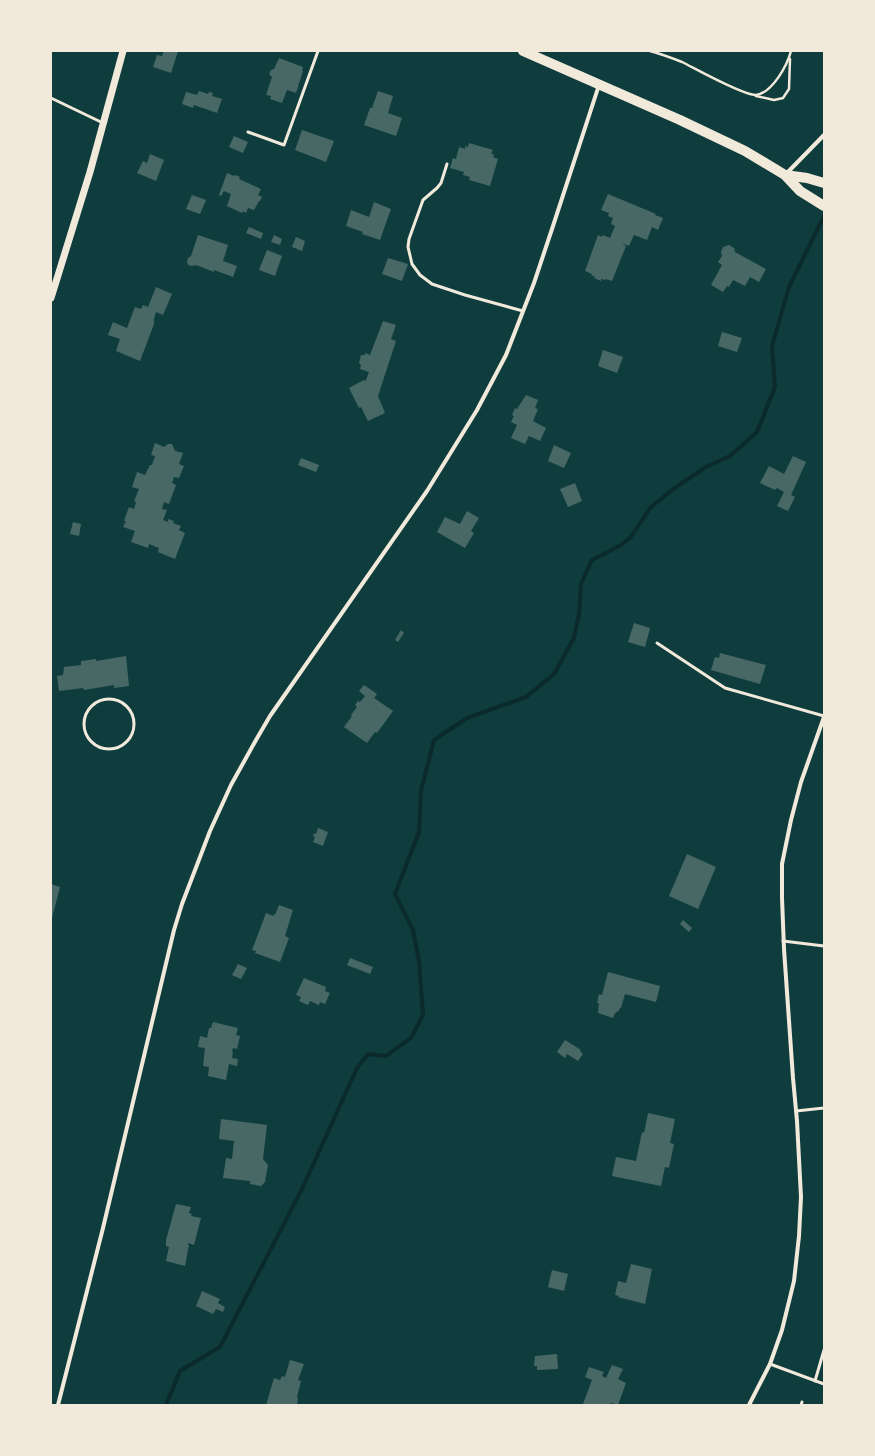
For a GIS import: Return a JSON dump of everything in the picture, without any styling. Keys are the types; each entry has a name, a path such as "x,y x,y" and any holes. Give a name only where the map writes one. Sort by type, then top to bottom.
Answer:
{"main road":[{"path":"523,51 713,135 745,151 785,175 800,191 821,204"},
{"path":"785,175 807,178 824,183"}],"street":[{"path":"51,298 72,235 123,51"},
{"path":"58,1405 103,1228 174,930 184,897 210,831 231,785 270,716 427,491 497,374 523,311 553,226 599,84"},
{"path":"785,175 824,135"},
{"path":"750,1405 770,1364 782,1330 794,1281 799,1236 801,1197 783,941 782,864 801,782 824,717"}],"lane":[{"path":"248,132 284,145 318,51"},
{"path":"51,98 104,123"},
{"path":"447,164 441,183 423,200 409,239 408,247 412,264 420,275 432,284 523,311"},
{"path":"657,643 724,688 824,717"},
{"path":"102,701 117,701 124,704 130,710 134,724 133,732 130,739 117,748 102,748 89,739 86,732 86,716 95,704 102,701"},
{"path":"783,941 824,946"},
{"path":"796,1111 824,1108"},
{"path":"815,1381 824,1350"},
{"path":"770,1364 824,1384"}],"path":[{"path":"650,51 670,57 752,95 774,100 783,98 789,89 791,51"},
{"path":"752,95 762,93 775,82 790,56"}],"building":[{"path":"164,51 178,51 171,73 153,67 157,55 162,56"},
{"path":"279,58 303,67 296,93 287,90 282,103 270,99 271,96 266,95 272,77 269,74 271,70 274,69"},
{"path":"199,91 208,94 209,92 213,93 212,96 222,99 217,113 194,105 193,108 182,104 186,92 197,95"},
{"path":"378,91 393,96 388,113 402,118 396,136 364,125"},
{"path":"302,130 334,141 326,162 295,150"},
{"path":"234,136 248,142 243,153 229,147"},
{"path":"469,143 493,150 491,154 494,154 493,157 498,159 490,186 469,180 470,177 463,175 464,172 450,168 453,158 456,159 459,147 465,149 465,146 468,147"},
{"path":"150,154 164,160 156,181 137,173 143,161 147,163"},
{"path":"227,173 240,177 239,179 261,189 258,195 262,197 254,210 248,208 246,213 243,211 242,213 227,206 231,194 224,191 221,196 219,195"},
{"path":"608,194 663,218 658,230 652,227 647,240 634,235 629,246 622,243 626,246 612,281 601,279 601,281 585,271 598,235 602,237 603,235 610,238 615,226 611,224 613,218 608,216 609,213 601,210"},
{"path":"192,195 206,200 200,214 186,209"},
{"path":"374,202 391,209 380,240 362,234 363,232 346,226 351,210 369,217"},
{"path":"249,227 263,233 261,239 246,233"},
{"path":"198,235 228,245 223,261 237,266 233,277 199,266 188,265 188,258 191,256"},
{"path":"274,235 282,239 280,245 271,242"},
{"path":"296,237 305,241 302,251 292,247"},
{"path":"729,245 734,248 735,252 766,269 759,282 750,277 745,286 733,280 729,287 727,286 723,292 711,285 722,265 718,262 722,256 721,252 723,247"},
{"path":"267,250 282,256 275,276 259,270"},
{"path":"388,258 408,264 402,281 382,274"},
{"path":"156,287 172,294 163,315 156,312 154,324 140,361 116,351 120,339 108,335 113,322 127,328 135,307 141,309 143,305 148,307"},
{"path":"383,321 396,325 391,339 396,341 378,396 385,413 368,421 361,407 359,408 349,388 366,380 369,372 360,369 361,365 359,363 361,355 365,355 365,353 370,355"},
{"path":"722,332 742,338 737,352 718,346"},
{"path":"603,350 623,357 617,373 598,366"},
{"path":"526,395 538,400 535,408 538,409 533,421 546,428 540,441 529,436 525,444 511,438 517,425 511,422 514,416 512,415 515,408 517,409"},
{"path":"155,443 164,447 168,444 172,444 175,451 183,453 179,464 184,466 179,478 174,477 172,483 176,485 169,504 164,502 162,509 167,510 163,520 168,522 168,519 174,521 173,523 181,526 179,530 185,533 175,559 158,552 159,548 149,544 148,548 131,542 135,531 123,527 129,507 134,509 136,502 134,501 139,489 132,487 137,472 145,475 150,465 152,465 155,456 151,455"},
{"path":"554,445 571,453 564,468 548,461"},
{"path":"793,456 806,462 791,495 795,497 788,511 777,506 784,492 777,488 775,490 760,483 769,466 784,474"},
{"path":"301,458 319,465 316,472 298,465"},
{"path":"575,483 582,501 568,507 560,489"},
{"path":"467,511 479,518 471,531 474,533 465,548 437,532 445,517 460,524"},
{"path":"73,522 81,524 79,536 70,534"},
{"path":"634,623 650,628 645,647 628,642"},
{"path":"401,630 404,633 398,642 395,640"},
{"path":"720,653 766,665 760,684 711,670 715,657 719,658"},
{"path":"126,656 129,686 114,688 114,685 84,690 83,688 59,691 57,676 63,675 64,667 81,665 81,661 96,659 96,661"},
{"path":"364,685 377,694 374,698 393,711 377,733 375,732 367,743 344,727 357,707 355,705 365,696 359,691"},
{"path":"318,828 328,832 323,846 313,842 315,837 313,836 314,833 316,834"},
{"path":"687,854 716,867 698,909 669,896"},
{"path":"51,884 60,887 52,918 51,918"},
{"path":"279,905 293,910 285,936 289,938 280,962 255,953 256,951 252,950 266,913 273,916 274,914 275,915"},
{"path":"683,920 692,928 689,932 680,924"},
{"path":"350,958 373,967 370,974 347,965"},
{"path":"238,964 247,968 241,979 232,975"},
{"path":"608,972 660,986 656,1002 625,994 621,1008 615,1013 613,1018 598,1013 599,1003 597,1003 599,994 602,995"},
{"path":"304,978 326,987 325,991 330,993 325,1004 320,1002 319,1005 310,1001 308,1005 299,1001 301,997 296,995"},
{"path":"213,1022 238,1028 236,1035 240,1036 237,1049 233,1048 232,1052 232,1058 238,1059 237,1066 229,1064 226,1080 208,1076 209,1067 203,1066 205,1048 198,1047 200,1036 207,1038 209,1028 211,1028"},
{"path":"565,1040 581,1050 580,1051 583,1054 578,1061 567,1054 565,1058 557,1052"},
{"path":"648,1113 675,1119 670,1143 674,1144 669,1168 665,1167 661,1186 612,1176 616,1157 636,1161 642,1132 644,1133"},
{"path":"221,1119 267,1125 263,1159 268,1165 265,1182 261,1186 250,1184 250,1181 223,1178 226,1158 232,1159 234,1141 219,1139"},
{"path":"176,1204 191,1207 189,1213 192,1214 191,1216 201,1218 194,1245 188,1243 189,1245 185,1266 166,1261 169,1247 166,1246 166,1240"},
{"path":"631,1264 652,1269 645,1304 615,1295 618,1281 626,1283"},
{"path":"552,1270 568,1274 564,1291 548,1287"},
{"path":"202,1291 220,1299 218,1303 225,1307 223,1312 216,1309 213,1314 196,1306"},
{"path":"557,1354 558,1369 537,1370 537,1366 534,1366 535,1356"},
{"path":"290,1360 304,1364 298,1380 301,1381 297,1397 297,1405 266,1405 274,1378 280,1380 282,1376 285,1377"},
{"path":"612,1365 623,1369 618,1379 626,1383 618,1405 612,1403 609,1405 583,1404 592,1380 585,1377 589,1367 604,1372 602,1376 606,1378"}],"waterway":[{"path":"166,1405 180,1371 220,1347 302,1189 357,1068 368,1054 386,1056 411,1038 423,1015 419,961 413,930 395,894 419,832 421,791 434,740 467,718 526,697 554,674 574,638 579,614 581,584 592,560 621,545 630,538 651,507 676,487 706,467 730,456 757,432 775,387 772,346 789,287 824,216"}]}
